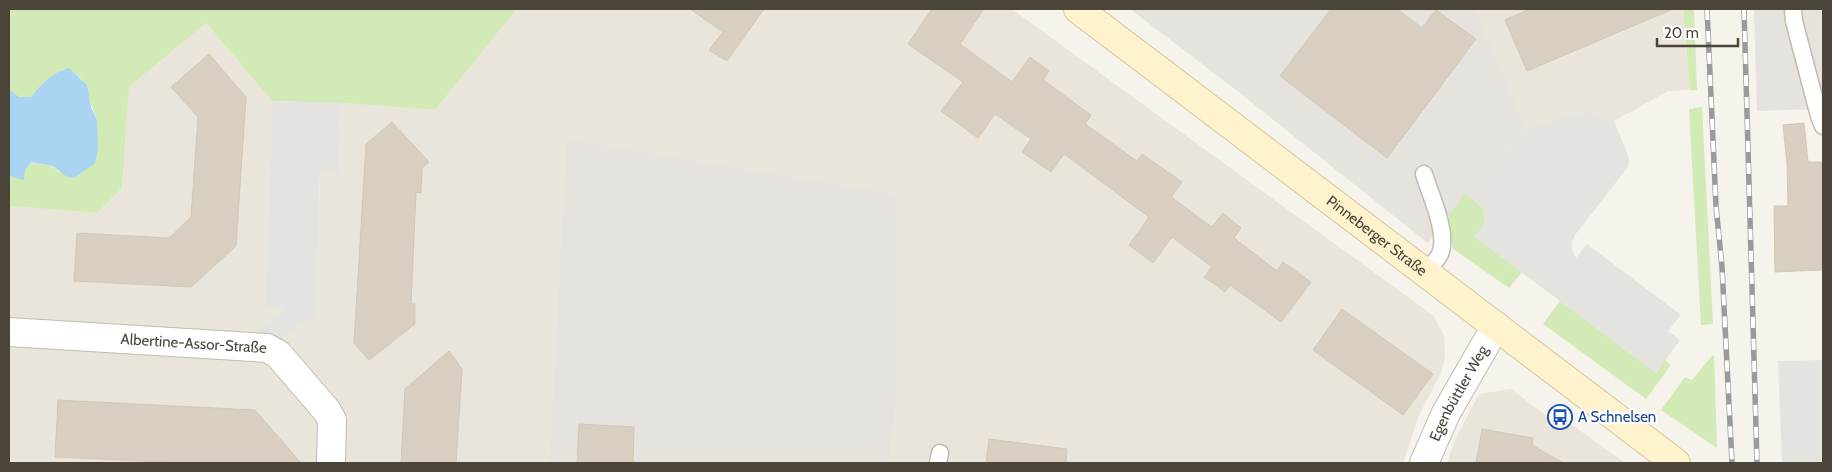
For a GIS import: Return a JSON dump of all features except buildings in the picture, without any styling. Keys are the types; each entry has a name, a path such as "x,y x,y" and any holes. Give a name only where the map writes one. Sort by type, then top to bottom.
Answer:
{"main road":[{"name":"Pinneberger Straße","path":"1078,9 1676,463"}],"street":[{"name":"Egenbüttler Weg","path":"1424,463 1446,413 1496,326"},
{"name":"Albertine-Assor-Straße","path":"9,332 267,348 278,354 327,411 332,420 331,463"}],"lane":[{"path":"1793,9 1794,22 1823,126"},
{"path":"1424,174 1441,226 1442,242 1440,254 1425,272"}],"shaded area":[{"path":"517,9 1012,9 1434,316 1444,336 1445,357 1441,373 1419,415 1403,463 889,463 896,405 566,139 549,463 9,463 9,206 97,213 122,188 129,87 206,23 272,101 265,308 287,309 260,329 316,314 320,173 339,173 341,103 435,110"},
{"path":"1130,9 1475,9 1526,129 1465,193 1428,243 1240,93"},
{"path":"1302,9 1683,9 1690,90 1668,91 1614,121 1585,111 1526,129 1465,193 1428,243 1240,93"},
{"path":"1754,9 1823,9 1823,109 1757,111"},
{"path":"272,101 341,103 339,173 320,173 316,315 279,340 259,338 259,329 286,309 265,308"},
{"path":"1585,111 1614,121 1629,158 1628,167 1575,235 1572,242 1572,250 1576,258 1587,244 1681,315 1668,331 1680,340 1656,373 1474,237 1485,223 1483,208 1465,193 1526,129"},
{"path":"566,139 897,195 896,405 889,463 549,463"},
{"path":"1823,360 1823,463 1782,463 1778,361"},
{"path":"1511,389 1553,421 1564,419 1625,463 1447,463 1455,440 1479,394"}],"green space":[{"path":"9,9 517,9 435,110 341,103 272,101 206,23 129,87 122,188 97,213 9,206 9,174 12,177 25,170 30,162 53,166 59,172 97,120 82,79 69,69 63,69 31,97 19,97 9,89"},
{"path":"1683,9 1694,9 1697,90 1690,90"},
{"path":"1702,107 1713,324 1701,325 1689,109"},
{"path":"1465,193 1483,208 1485,223 1475,237 1522,272 1509,288 1453,249 1448,216"},
{"path":"1560,301 1656,373 1665,360 1671,365 1646,399 1543,324"},
{"path":"1714,355 1717,448 1661,410 1685,377 1692,380"}],"water":[{"path":"69,68 87,85 91,107 97,120 98,149 95,163 74,178 67,177 53,166 31,162 25,170 24,180 12,177 9,174 9,89 19,97 31,97 53,76"}],"railway":[{"path":"1707,9 1716,206 1722,267 1732,463"},
{"path":"1744,9 1757,463"}],"place":[{"name":"A Schnelsen","path":"1560,417"}]}
